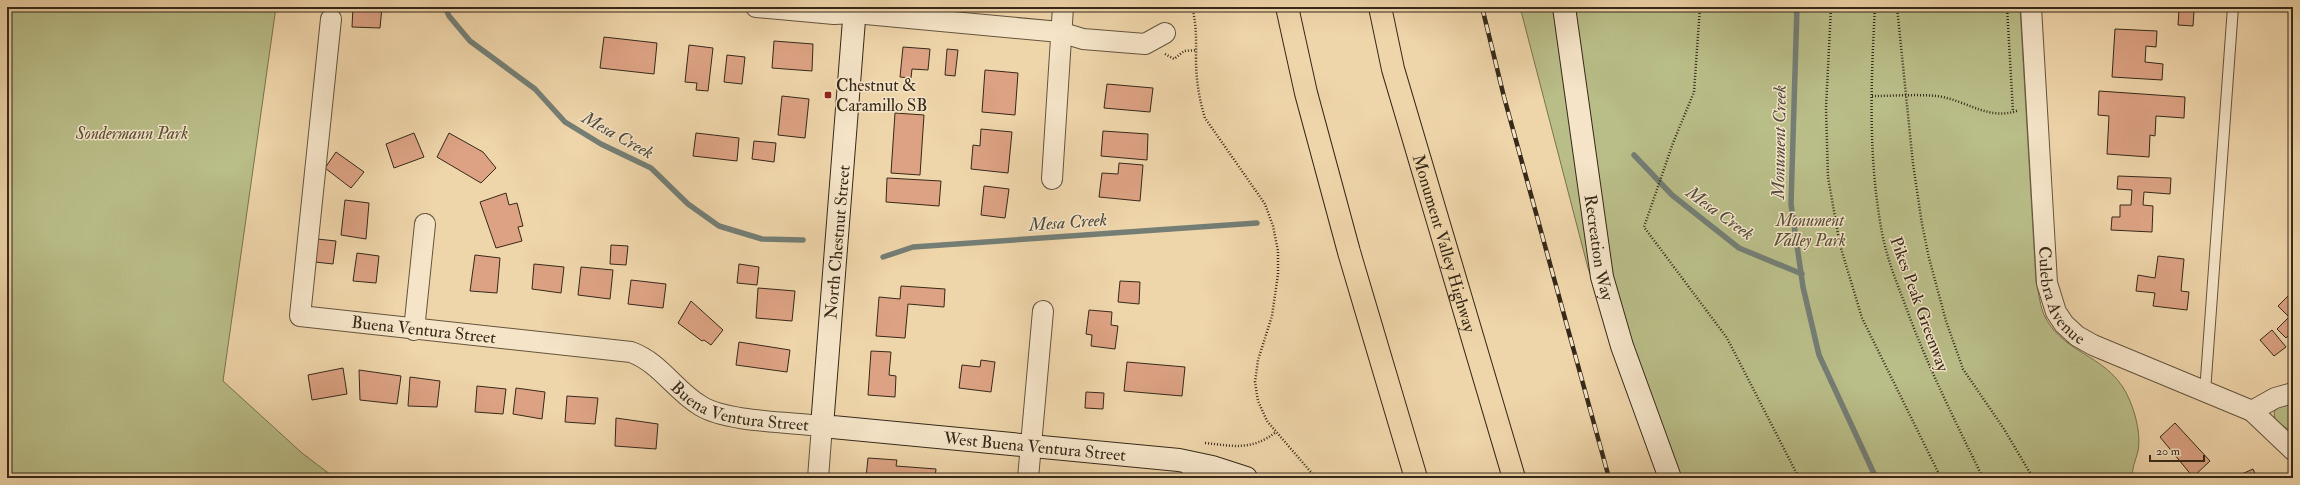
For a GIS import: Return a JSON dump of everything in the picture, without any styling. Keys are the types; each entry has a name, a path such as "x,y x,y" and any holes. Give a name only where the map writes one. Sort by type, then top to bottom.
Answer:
{"highway":[{"path":"1287,7 1306,93 1348,252 1416,478"},
{"name":"Monument Valley Highway","path":"1380,7 1392,69 1514,478"},
{"path":"1389,7 1392,69"}],"main road":[{"name":"Recreation Way","path":"1564,7 1602,278 1622,346 1670,478"},
{"name":"North Chestnut Street","path":"822,426 855,10"},
{"name":"West Buena Ventura Street","path":"822,426 1031,444 1188,470 1212,467 1246,478"}],"street":[{"path":"756,7 834,14 855,10 1060,32 1082,39 1145,44 1165,33"},
{"path":"1052,179 1060,32 1063,7"},
{"name":"Culebra Avenue","path":"2031,7 2047,283 2056,312 2064,324 2093,345 2252,410 2293,450"},
{"name":"Buena Ventura Street","path":"331,20 300,316 414,330 631,352 647,359 663,372 690,399 709,410 730,416 822,426"},
{"path":"414,330 425,224"},
{"path":"1028,478 1043,310"},
{"path":"2252,410 2275,398 2293,393"},
{"name":"North Chestnut Street","path":"818,478 822,426"}],"lane":[{"path":"2205,392 2233,7"}],"path":[{"path":"1192,7 1197,27 1196,60 1200,101 1205,118 1265,204 1273,226 1278,251 1278,274 1272,316 1258,360 1255,382 1258,401 1267,421 1316,478"},
{"path":"1700,7 1694,92 1673,143 1644,227 1728,338 1740,367 1775,427 1799,478"},
{"path":"1831,7 1826,108 1828,169 1840,245 1862,318 1940,478"},
{"name":"Pikes Peak Greenway","path":"1875,7 1872,96 1873,158 1881,228 1888,258 1919,344 1983,478"},
{"path":"1897,7 1900,49 1907,96 1913,164 1922,224 1928,258 1946,321 1963,369 2004,428 2033,478"},
{"path":"2007,7 2013,112"},
{"path":"1872,96 1936,96 1960,102 1984,112 2006,115 2036,102"},
{"path":"1200,443 1245,447 1264,441 1276,432"}],"green space":[{"name":"Sondermann Park","path":"7,7 276,7 223,381 302,453 335,478 7,478"},
{"name":"Monument Valley Park","path":"1520,7 2020,7 2036,282 2043,313 2054,330 2064,340 2100,364 2112,374 2122,386 2130,401 2136,419 2139,439 2133,478 1659,478 1588,268"},
{"path":"2293,402 2293,433 2275,420 2274,412 2279,406"}],"building":[{"path":"353,7 382,7 380,28 352,27"},
{"path":"2179,10 2194,11 2193,26 2178,25"},
{"path":"2115,29 2157,31 2156,47 2146,46 2145,62 2163,64 2162,80 2112,77"},
{"path":"604,37 657,43 654,74 600,68"},
{"path":"774,41 813,44 812,71 772,68"},
{"path":"689,45 713,48 708,91 696,90 697,83 685,82"},
{"path":"903,47 930,49 928,70 912,69 911,78 900,77"},
{"path":"947,49 958,50 955,76 945,75"},
{"path":"727,55 745,57 742,84 724,82"},
{"path":"985,70 1018,73 1015,115 982,112"},
{"path":"1107,84 1153,88 1150,112 1104,108"},
{"path":"2099,91 2185,97 2184,118 2156,116 2155,136 2150,135 2149,157 2107,154 2109,116 2098,115"},
{"path":"782,96 809,99 805,138 778,135"},
{"path":"895,113 924,115 920,175 891,173"},
{"path":"981,129 1012,132 1008,173 971,169 973,145 980,146"},
{"path":"1103,131 1148,134 1147,160 1101,156"},
{"path":"414,133 424,157 394,168 386,144"},
{"path":"449,133 483,152 496,168 481,183 437,157"},
{"path":"696,133 739,138 737,161 693,156"},
{"path":"754,141 776,143 774,162 752,159"},
{"path":"336,152 364,172 351,188 325,168"},
{"path":"1119,163 1143,165 1140,201 1099,197 1102,173 1118,174"},
{"path":"2118,176 2171,178 2170,194 2144,192 2143,205 2153,206 2152,232 2111,230 2112,217 2120,217 2120,205 2131,205 2132,190 2117,189"},
{"path":"887,178 941,181 939,206 886,202"},
{"path":"984,186 1009,189 1005,218 981,215"},
{"path":"506,193 509,205 517,203 523,226 518,227 522,241 496,248 480,202"},
{"path":"345,200 369,203 366,239 341,235"},
{"path":"317,239 336,241 333,264 315,262"},
{"path":"611,245 628,246 626,265 610,264"},
{"path":"357,253 379,256 376,283 353,281"},
{"path":"475,255 500,258 497,293 470,291"},
{"path":"2158,256 2184,259 2181,291 2189,292 2187,310 2153,306 2155,293 2136,291 2138,275 2155,278"},
{"path":"534,264 564,267 561,293 532,289"},
{"path":"739,264 759,267 757,285 737,283"},
{"path":"581,267 613,270 610,299 578,295"},
{"path":"631,280 666,284 663,308 628,304"},
{"path":"1120,281 1140,282 1139,304 1118,302"},
{"path":"901,286 945,289 944,307 908,304 905,338 876,336 879,297 900,299"},
{"path":"758,288 795,291 792,321 756,318"},
{"path":"2293,291 2293,331 2286,338 2277,329 2289,317 2278,306"},
{"path":"691,301 723,330 711,345 704,340 702,341 678,323"},
{"path":"1089,310 1112,312 1111,325 1118,326 1115,349 1091,346 1092,335 1086,334"},
{"path":"2272,330 2286,347 2274,356 2260,340"},
{"path":"739,342 790,350 787,372 736,365"},
{"path":"871,351 891,352 889,375 896,376 895,397 868,395"},
{"path":"981,360 995,362 991,392 959,388 962,365 980,367"},
{"path":"1127,362 1185,367 1182,396 1124,391"},
{"path":"343,368 347,394 312,400 308,375"},
{"path":"359,370 401,376 397,404 360,400"},
{"path":"410,377 440,381 437,407 408,406"},
{"path":"477,386 506,389 503,414 475,412"},
{"path":"516,388 545,392 542,419 513,414"},
{"path":"1086,392 1104,393 1103,409 1085,408"},
{"path":"567,396 598,398 595,424 565,422"},
{"path":"616,418 658,424 656,449 615,446"},
{"path":"2175,423 2210,461 2193,477 2160,437"},
{"path":"868,458 897,460 896,466 936,469 935,478 866,478"},
{"path":"2253,469 2257,478 2233,478"}],"waterway":[{"name":"Mesa Creek","path":"445,7 449,16 470,41 535,89 565,122 601,144 651,168 688,204 719,226 762,239 803,240"},
{"name":"Monument Creek","path":"1797,7 1791,204 1803,287 1819,355 1876,478"},
{"name":"Mesa Creek","path":"1634,155 1672,195 1739,248 1802,274"},
{"name":"Mesa Creek","path":"883,257 913,247 1257,223"}],"railway":[{"path":"1482,7 1504,97 1609,478"}],"place":[{"name":"Chestnut & Caramillo SB","path":"828,95"}]}
